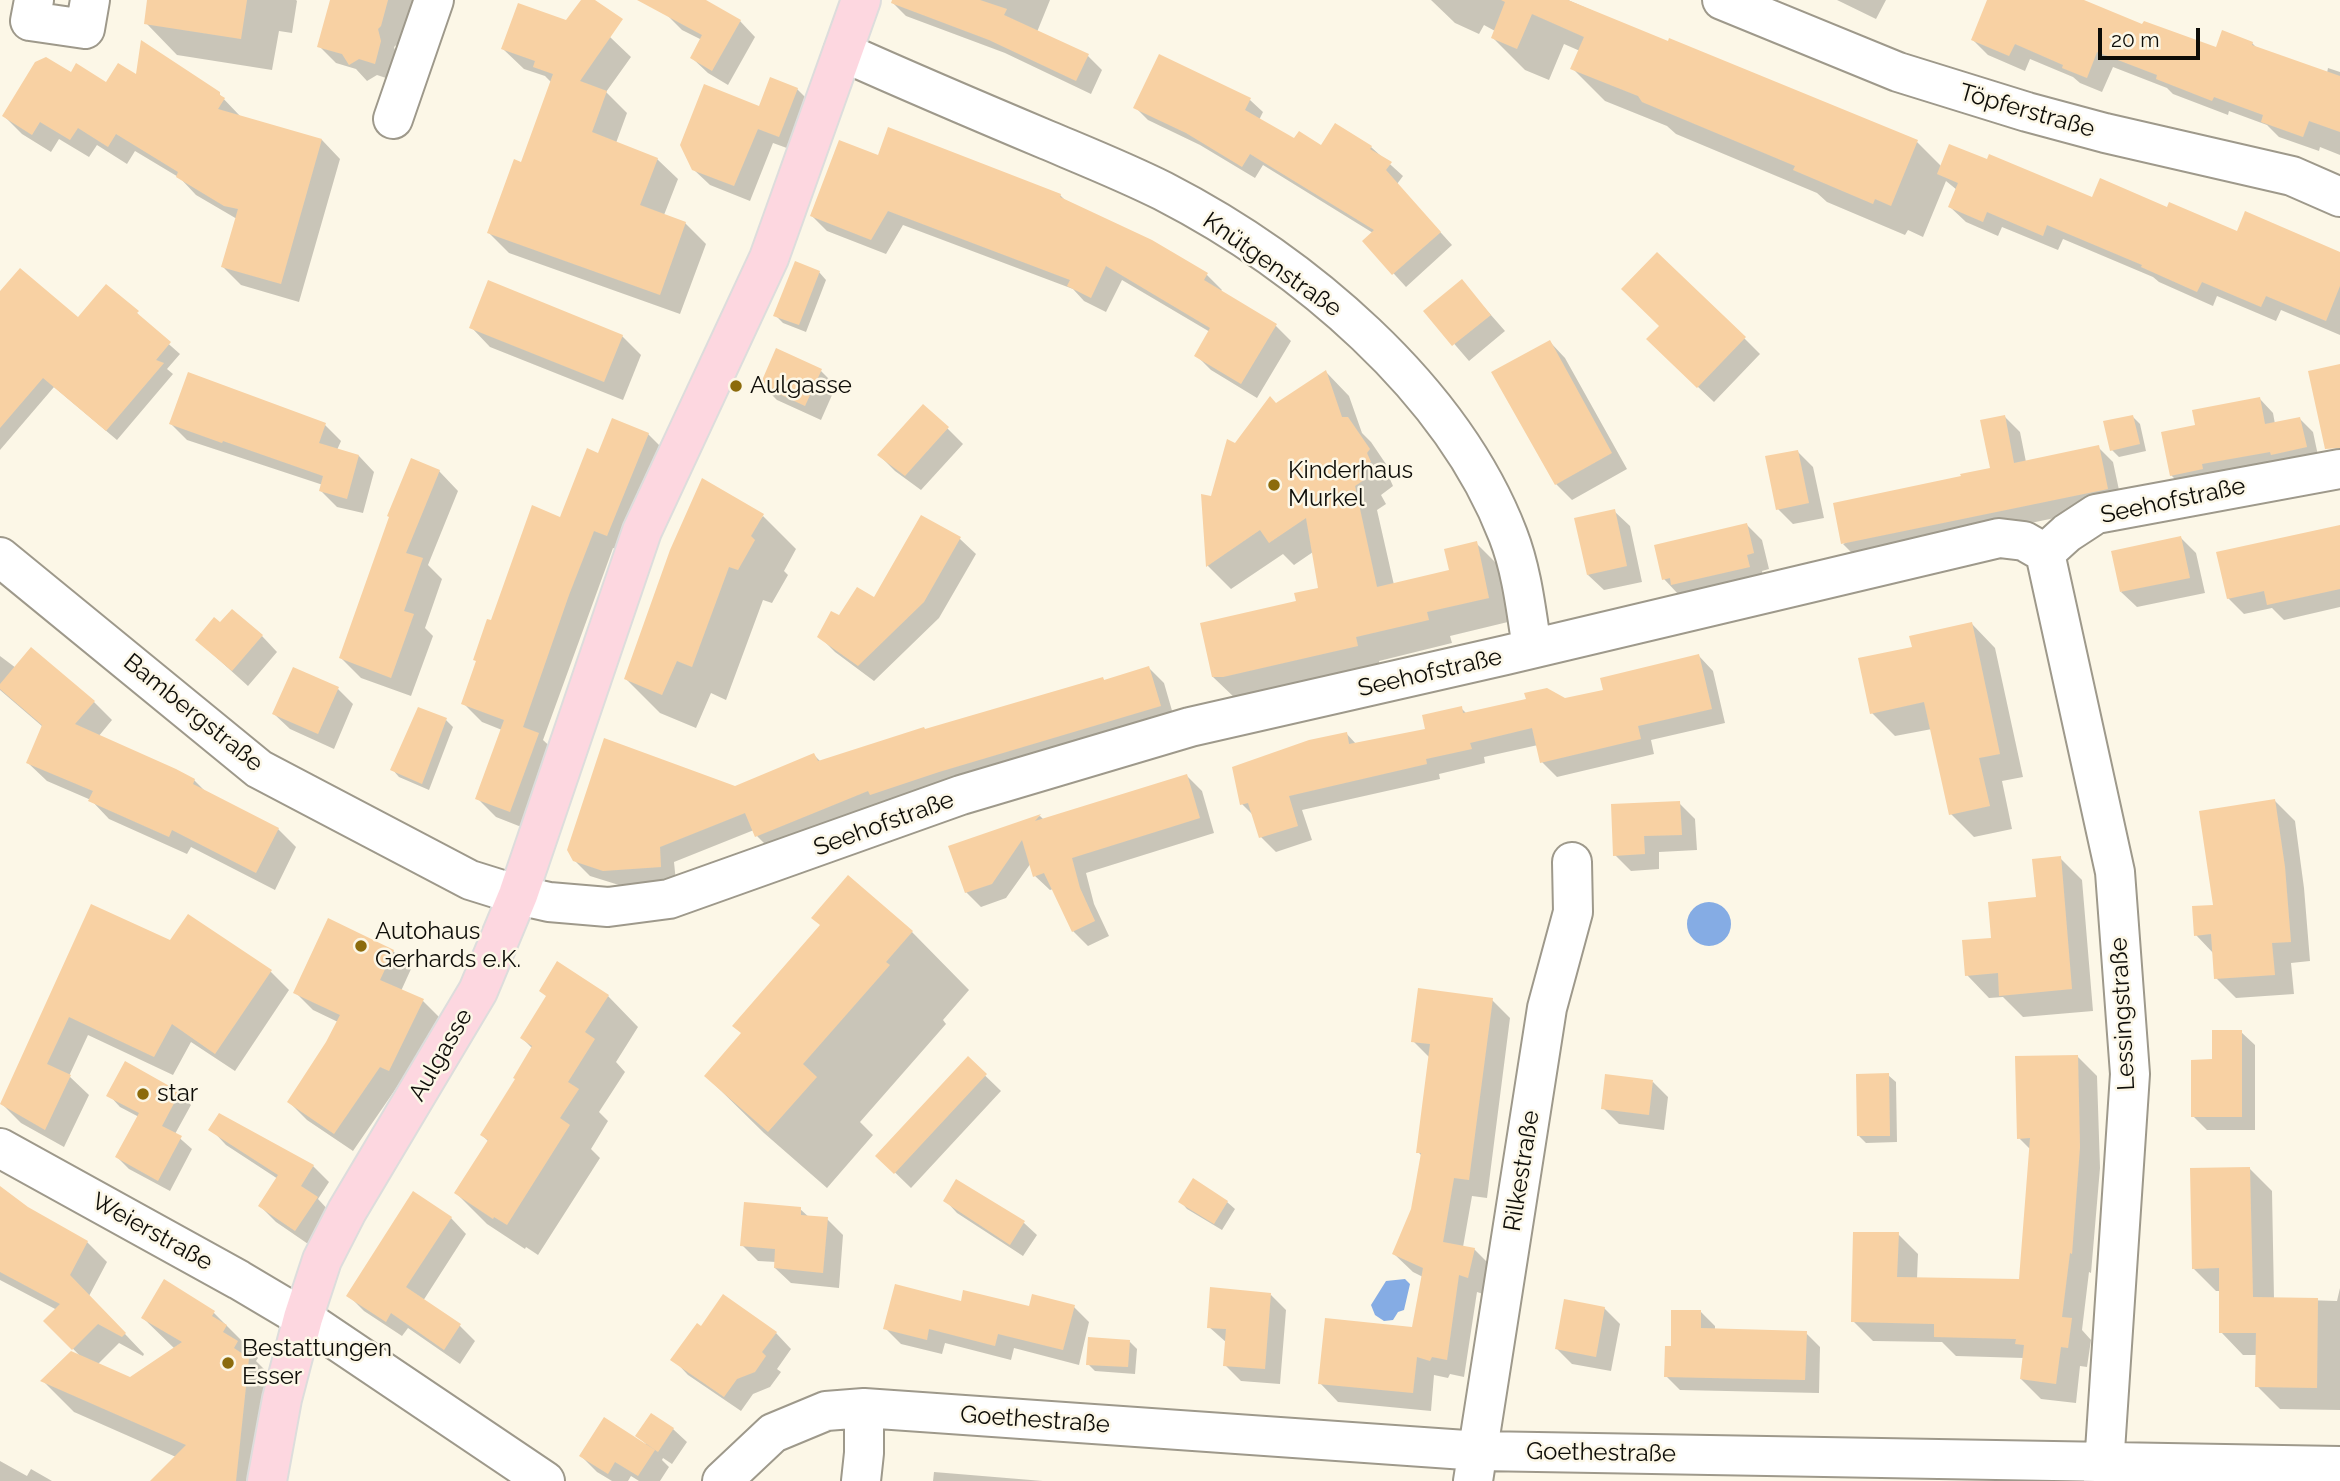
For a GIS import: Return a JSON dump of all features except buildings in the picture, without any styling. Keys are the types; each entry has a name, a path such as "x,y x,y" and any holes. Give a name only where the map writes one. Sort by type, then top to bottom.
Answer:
{"main road":[{"name":"Aulgasse","path":"267,1481 282,1399 303,1318 322,1260 478,991 518,895 642,531 769,258 861,0"}],"street":[{"path":"34,0 30,20 85,29 90,0"},
{"path":"393,119 434,0"},
{"name":"Töpferstraße","path":"1722,0 1813,39 1911,76 2026,112 2105,133 2292,176 2340,197"},
{"name":"Knütgenstraße","path":"843,52 1163,191 1241,236 1315,290 1375,341 1426,396 1475,465 1494,500 1509,537 1523,590 1532,648"},
{"name":"Seehofstraße","path":"518,895 549,902 608,907 668,899 961,795 1191,727 1999,538 2024,541 2045,553 2067,533 2096,514 2340,469"},
{"name":"Lessingstraße","path":"2045,553 2115,872 2130,1074 2104,1472"},
{"name":"Bambergstraße","path":"0,556 260,769 470,880 518,895"},
{"name":"Rilkestraße","path":"1477,1466 1547,1008 1573,912 1572,862"},
{"name":"Weierstraße","path":"0,1148 303,1318 545,1481"},
{"path":"861,1481 864,1408"},
{"name":"Goethestraße","path":"722,1481 773,1433 826,1412 864,1408 1477,1466 2104,1472 2340,1466"}],"water":[{"path":"1709,902 1725,908 1731,924 1725,940 1709,946 1693,940 1687,924 1693,908"},
{"path":"1405,1279 1410,1284 1404,1310 1398,1312 1393,1320 1384,1321 1375,1315 1371,1305 1386,1281"}],"place":[{"name":"Aulgasse","path":"736,386"},
{"name":"Kinderhaus Murkel","path":"1274,485"},
{"name":"Autohaus Gerhards e.K.","path":"361,946"},
{"name":"star","path":"143,1094"},
{"name":"Bestattungen Esser","path":"228,1363"}]}
